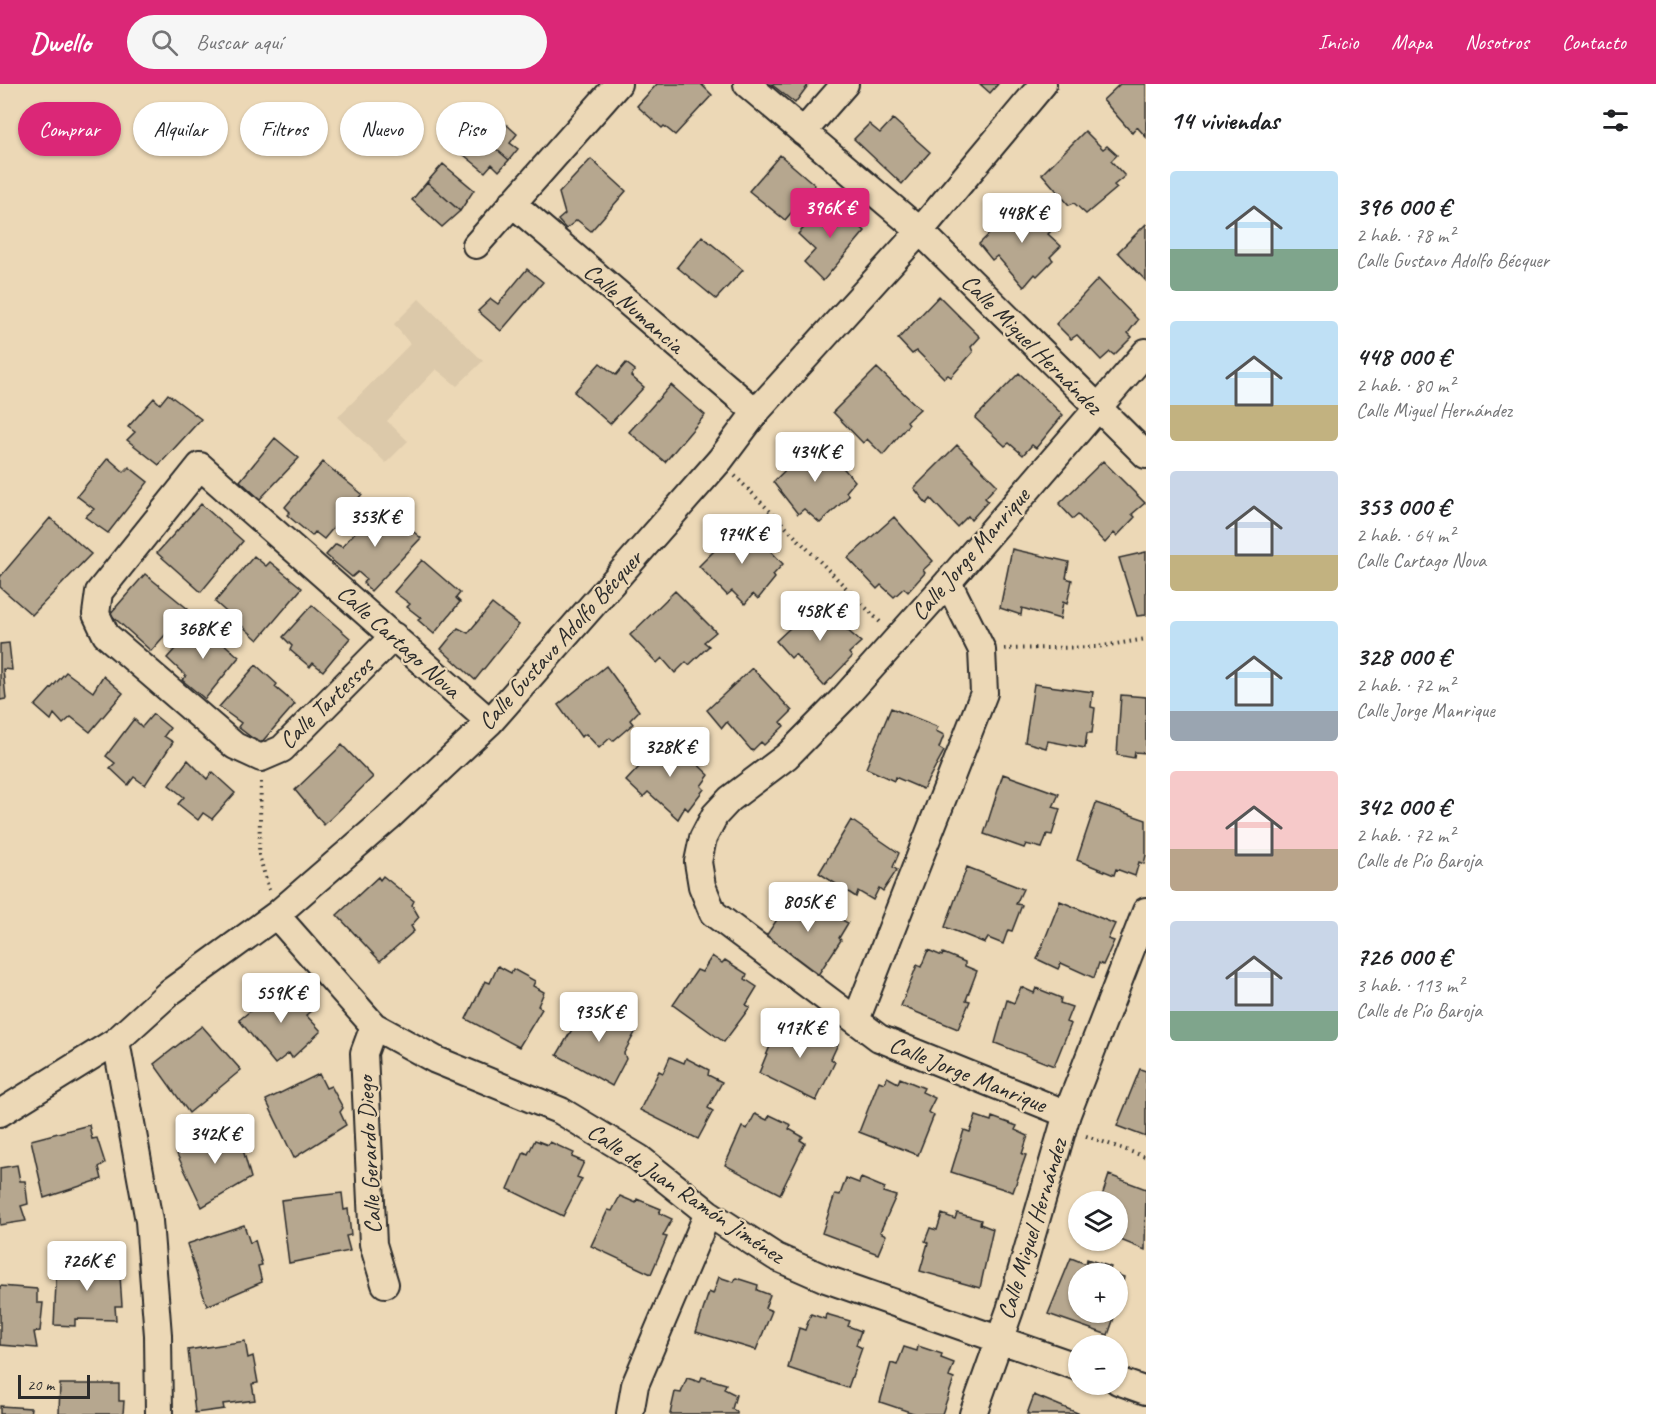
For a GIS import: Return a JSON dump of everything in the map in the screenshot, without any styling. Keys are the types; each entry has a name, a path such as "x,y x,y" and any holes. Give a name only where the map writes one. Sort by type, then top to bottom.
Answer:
{"street":[{"path":"476,245 618,84"},
{"name":"Calle Miguel Hernández","path":"747,84 920,231 1146,455"},
{"path":"803,132 845,84"},
{"name":"Calle Gustavo Adolfo Bécquer","path":"0,1113 117,1041 170,992 276,915 388,818 490,722 720,460 756,412 920,231 1043,84"},
{"name":"Calle Numancia","path":"512,203 756,412"},
{"name":"Calle Jorge Manrique","path":"1064,1124 879,1038 713,913 702,886 698,862 703,838 715,815 730,799 787,756 844,698 948,582 1146,352"},
{"name":"Calle Cartago Nova","path":"200,466 490,722"},
{"name":"Calle Tartessos","path":"200,466 99,592 96,614 106,636 235,746 261,758 282,749 394,636"},
{"path":"856,1020 984,693 982,650 948,582"},
{"name":"Calle Miguel Hernández","path":"973,1414 1010,1310 1064,1124 1146,910"},
{"name":"Calle de Juan Ramón Jiménez","path":"276,915 374,1026 436,1060 561,1111 639,1158 708,1213 776,1257 826,1279 1068,1363"},
{"name":"Calle Gerardo Diego","path":"374,1026 364,1053 373,1244 385,1284"},
{"path":"117,1041 149,1221 158,1335 159,1414"},
{"path":"630,1414 635,1384 708,1213"},
{"path":"1128,1385 1146,1391"}],"path":[{"path":"720,460 896,639"},
{"path":"982,650 1097,647 1146,639"},
{"path":"261,758 259,855 276,915"},
{"path":"1064,1124 1080,1134 1146,1157"}],"shaded area":[{"path":"419,299 483,361 457,386 436,369 387,421 408,441 386,463 338,417 410,344 394,324"}],"building":[{"path":"657,84 701,84 712,95 675,135 664,126 662,128 637,106"},
{"path":"771,84 809,84 795,103"},
{"path":"980,84 998,84 990,93"},
{"path":"1120,84 1146,84 1146,137 1137,127 1132,133 1103,100"},
{"path":"893,119 930,152 902,184 854,139 869,124 880,133"},
{"path":"506,124 517,134 510,143 518,149 509,160 504,156"},
{"path":"1085,131 1103,149 1107,146 1117,155 1111,161 1125,176 1114,185 1117,188 1086,214 1074,203 1069,205 1042,174"},
{"path":"780,155 815,185 785,220 749,191"},
{"path":"465,156 504,156 509,160 499,171 492,164 485,172"},
{"path":"591,159 626,191 591,231 577,220 566,229 558,220 565,214 559,193"},
{"path":"443,164 474,190 460,211 427,182"},
{"path":"427,182 460,211 442,227 412,200"},
{"path":"829,202 837,209 840,208 865,231 823,281 804,262 815,250 798,234"},
{"path":"1022,202 1051,231 1048,234 1061,246 1050,257 1053,260 1037,276 1035,274 1024,287 997,256 992,260 979,244"},
{"path":"1146,224 1146,281 1118,252"},
{"path":"702,236 743,270 716,299 677,267"},
{"path":"527,269 543,282 501,331 478,311 491,299 498,304"},
{"path":"1098,279 1138,320 1128,333 1132,337 1114,355 1110,352 1101,360 1077,335 1071,339 1056,324"},
{"path":"939,296 980,337 971,347 973,352 951,377 948,375 944,378 917,351 912,354 898,339"},
{"path":"600,363 616,375 626,363 635,370 631,376 644,387 610,424 574,392"},
{"path":"877,368 920,409 907,421 909,424 883,455 867,439 863,443 833,412"},
{"path":"1019,373 1063,415 1036,448 1032,445 1023,455 1009,443 1005,446 975,418"},
{"path":"671,385 705,415 665,462 629,432"},
{"path":"168,394 201,419 159,465 127,440 135,432 128,427 154,398 160,404"},
{"path":"275,438 299,458 260,499 240,481"},
{"path":"817,439 855,481 846,492 849,496 820,523 804,509 798,514 773,482"},
{"path":"957,445 997,485 985,498 988,501 971,520 968,516 957,527 931,499 927,504 914,488"},
{"path":"108,458 124,472 129,467 148,482 108,533 85,517 94,509 77,496"},
{"path":"1103,461 1145,503 1132,514 1135,517 1117,536 1114,533 1105,543 1078,515 1073,519 1059,504"},
{"path":"323,462 362,494 324,539 315,532 312,536 287,515 290,512 285,507"},
{"path":"201,504 243,541 201,592 157,553"},
{"path":"377,507 390,519 392,514 421,538 371,591 363,583 366,579 358,572 352,577 326,555 336,544 342,547"},
{"path":"894,517 933,561 923,570 925,573 908,592 904,588 894,597 881,585 877,589 848,558"},
{"path":"50,518 91,554 32,615 0,587 0,577"},
{"path":"743,522 783,564 758,599 753,594 745,604 732,591 727,595 699,566"},
{"path":"1012,549 1069,562 1066,578 1072,580 1067,604 1063,602 1060,619 1022,608 1021,615 1000,608"},
{"path":"1146,552 1146,615 1137,616 1119,558"},
{"path":"254,556 266,566 270,562 302,588 258,640 215,602"},
{"path":"422,560 460,593 456,598 460,602 434,634 418,620 421,618 407,607 410,604 394,592"},
{"path":"145,574 188,609 151,651 110,614"},
{"path":"675,591 716,632 704,642 709,646 689,665 686,662 675,673 662,658 657,663 630,635"},
{"path":"821,599 849,626 846,629 861,642 849,653 852,657 824,686 795,654 791,658 776,641"},
{"path":"492,604 519,625 475,680 441,649 458,628 468,633"},
{"path":"312,605 350,638 323,671 313,663 310,667 290,650 292,646 283,637"},
{"path":"199,622 239,657 205,699 182,680 186,676 167,658"},
{"path":"9,643 12,670 3,669 6,699 0,700 0,644"},
{"path":"256,665 277,684 275,687 295,704 260,744 238,727 241,723 219,707"},
{"path":"606,666 639,711 630,720 633,724 613,741 610,738 599,748 586,734 581,737 558,705"},
{"path":"752,668 792,711 781,722 784,726 764,745 761,742 752,751 727,722 722,728 707,710"},
{"path":"66,672 93,692 103,676 123,693 90,732 71,717 63,724 54,714 51,720 35,706"},
{"path":"1034,684 1093,692 1091,707 1095,708 1092,733 1087,733 1085,748 1048,741 1046,748 1025,742"},
{"path":"1121,695 1146,697 1146,753 1135,752 1134,758 1117,755"},
{"path":"891,708 938,727 936,731 944,735 939,748 944,751 923,789 895,777 894,781 866,768"},
{"path":"153,714 170,728 164,736 173,742 145,785 134,777 128,785 110,768 115,763 106,756 134,719 142,727"},
{"path":"668,736 709,775 701,786 704,789 688,810 685,807 678,819 648,792 643,797 626,781"},
{"path":"342,745 373,777 324,825 295,790"},
{"path":"188,760 207,779 212,772 235,793 212,819 203,813 198,820 178,804 184,797 169,785"},
{"path":"1003,774 1059,794 1053,807 1060,809 1052,835 1047,834 1042,848 1026,844 1024,848 984,834"},
{"path":"1096,803 1146,820 1146,855 1144,864 1139,862 1135,876 1116,869 1114,875 1077,860"},
{"path":"851,820 899,853 893,867 897,870 883,891 879,888 873,900 858,891 856,897 819,873"},
{"path":"967,867 1023,889 1016,904 1022,905 1012,931 1008,930 1003,944 988,938 985,943 945,927"},
{"path":"383,876 414,901 412,905 419,917 411,926 414,931 380,961 337,915 378,877 380,880"},
{"path":"805,892 815,900 817,896 839,912 836,917 848,923 839,938 841,940 816,978 764,939 788,903 794,907"},
{"path":"1060,901 1115,924 1108,939 1114,941 1103,965 1099,963 1094,978 1061,963 1058,969 1037,959"},
{"path":"928,950 965,962 965,966 977,971 966,1000 970,1001 958,1029 901,1006 917,965 921,967"},
{"path":"712,956 722,963 725,960 747,974 745,979 757,987 746,1005 750,1007 724,1042 673,1005 697,970 702,972"},
{"path":"498,966 511,973 513,969 535,981 533,986 544,992 538,1006 542,1009 519,1047 466,1019 485,981 490,983"},
{"path":"288,981 312,1010 306,1015 321,1031 292,1058 289,1053 275,1064 239,1020"},
{"path":"1021,987 1034,993 1036,988 1061,998 1060,1003 1072,1007 1066,1022 1071,1024 1054,1066 995,1043 1007,1000 1014,1003"},
{"path":"588,1002 599,1009 603,1007 608,1010 608,1007 627,1017 624,1021 637,1029 624,1053 626,1059 612,1086 557,1055"},
{"path":"789,1020 803,1027 805,1022 827,1033 824,1038 838,1044 831,1059 835,1062 816,1101 759,1073 775,1034 781,1038"},
{"path":"202,1026 241,1070 189,1113 154,1064"},
{"path":"670,1057 684,1063 686,1058 709,1070 708,1075 722,1082 708,1108 713,1111 698,1139 640,1110 659,1071 663,1073"},
{"path":"1140,1069 1146,1071 1146,1137 1117,1126"},
{"path":"319,1074 326,1088 331,1086 343,1108 340,1112 346,1125 294,1158 266,1100"},
{"path":"887,1077 898,1083 900,1078 924,1088 922,1092 935,1098 928,1112 934,1115 918,1155 859,1132 879,1081 884,1083"},
{"path":"755,1114 767,1120 770,1115 791,1125 789,1129 803,1137 800,1140 805,1143 780,1194 725,1165 742,1127 747,1129"},
{"path":"976,1116 991,1121 992,1117 1017,1126 1015,1130 1028,1136 1022,1154 1026,1155 1013,1192 951,1172 964,1130 970,1132"},
{"path":"89,1125 92,1139 97,1138 105,1163 99,1167 102,1179 44,1198 31,1140"},
{"path":"231,1127 235,1141 240,1139 251,1178 202,1207 175,1150"},
{"path":"535,1140 548,1145 550,1142 574,1153 572,1157 584,1162 577,1177 582,1179 563,1216 508,1189 524,1152 528,1154"},
{"path":"17,1165 20,1181 25,1181 28,1204 21,1206 26,1221 0,1225 0,1168"},
{"path":"1109,1175 1146,1189 1145,1250 1128,1243 1128,1191 1104,1191"},
{"path":"846,1178 859,1183 861,1178 885,1188 883,1192 896,1196 880,1232 886,1235 878,1254 822,1233 835,1194 840,1195"},
{"path":"342,1193 344,1210 348,1209 351,1235 346,1236 350,1251 289,1263 281,1200"},
{"path":"620,1196 636,1203 637,1199 661,1209 659,1213 672,1219 663,1236 667,1237 651,1274 591,1246 608,1210 612,1211"},
{"path":"957,1213 981,1220 980,1224 993,1229 980,1288 920,1271 928,1243 925,1241 930,1228 937,1230 942,1214 955,1219"},
{"path":"244,1225 250,1243 255,1240 262,1265 258,1266 262,1282 207,1306 187,1244"},
{"path":"1071,1258 1084,1263 1069,1263"},
{"path":"1087,1259 1099,1263 1086,1263"},
{"path":"116,1260 116,1276 120,1276 122,1306 115,1306 116,1320 75,1319 75,1326 54,1325 57,1262"},
{"path":"1068,1265 1068,1321 1048,1314"},
{"path":"719,1277 734,1282 736,1278 758,1285 757,1290 770,1295 765,1308 772,1311 756,1350 696,1332 709,1292 713,1294"},
{"path":"0,1286 37,1289 37,1303 43,1303 40,1331 34,1332 37,1348 0,1345"},
{"path":"811,1314 825,1319 826,1314 850,1321 848,1326 861,1331 856,1345 862,1348 848,1388 788,1368 799,1328 805,1330"},
{"path":"1074,1323 1112,1323 1108,1335"},
{"path":"245,1341 248,1358 253,1356 258,1383 252,1384 255,1400 223,1404 224,1409 195,1413 188,1350"},
{"path":"918,1346 942,1354 941,1358 954,1363 949,1377 954,1379 942,1414 916,1414 880,1402 891,1363 897,1365 904,1347 917,1351"},
{"path":"702,1377 726,1384 724,1389 736,1395 732,1409 737,1414 670,1414 675,1392 681,1393 687,1378 700,1382"},
{"path":"60,1384 119,1384 119,1401 124,1401 123,1414 59,1414"},
{"path":"1034,1395 1080,1414 1027,1414"},
{"path":"0,1406 31,1408 30,1414 0,1414"}]}
